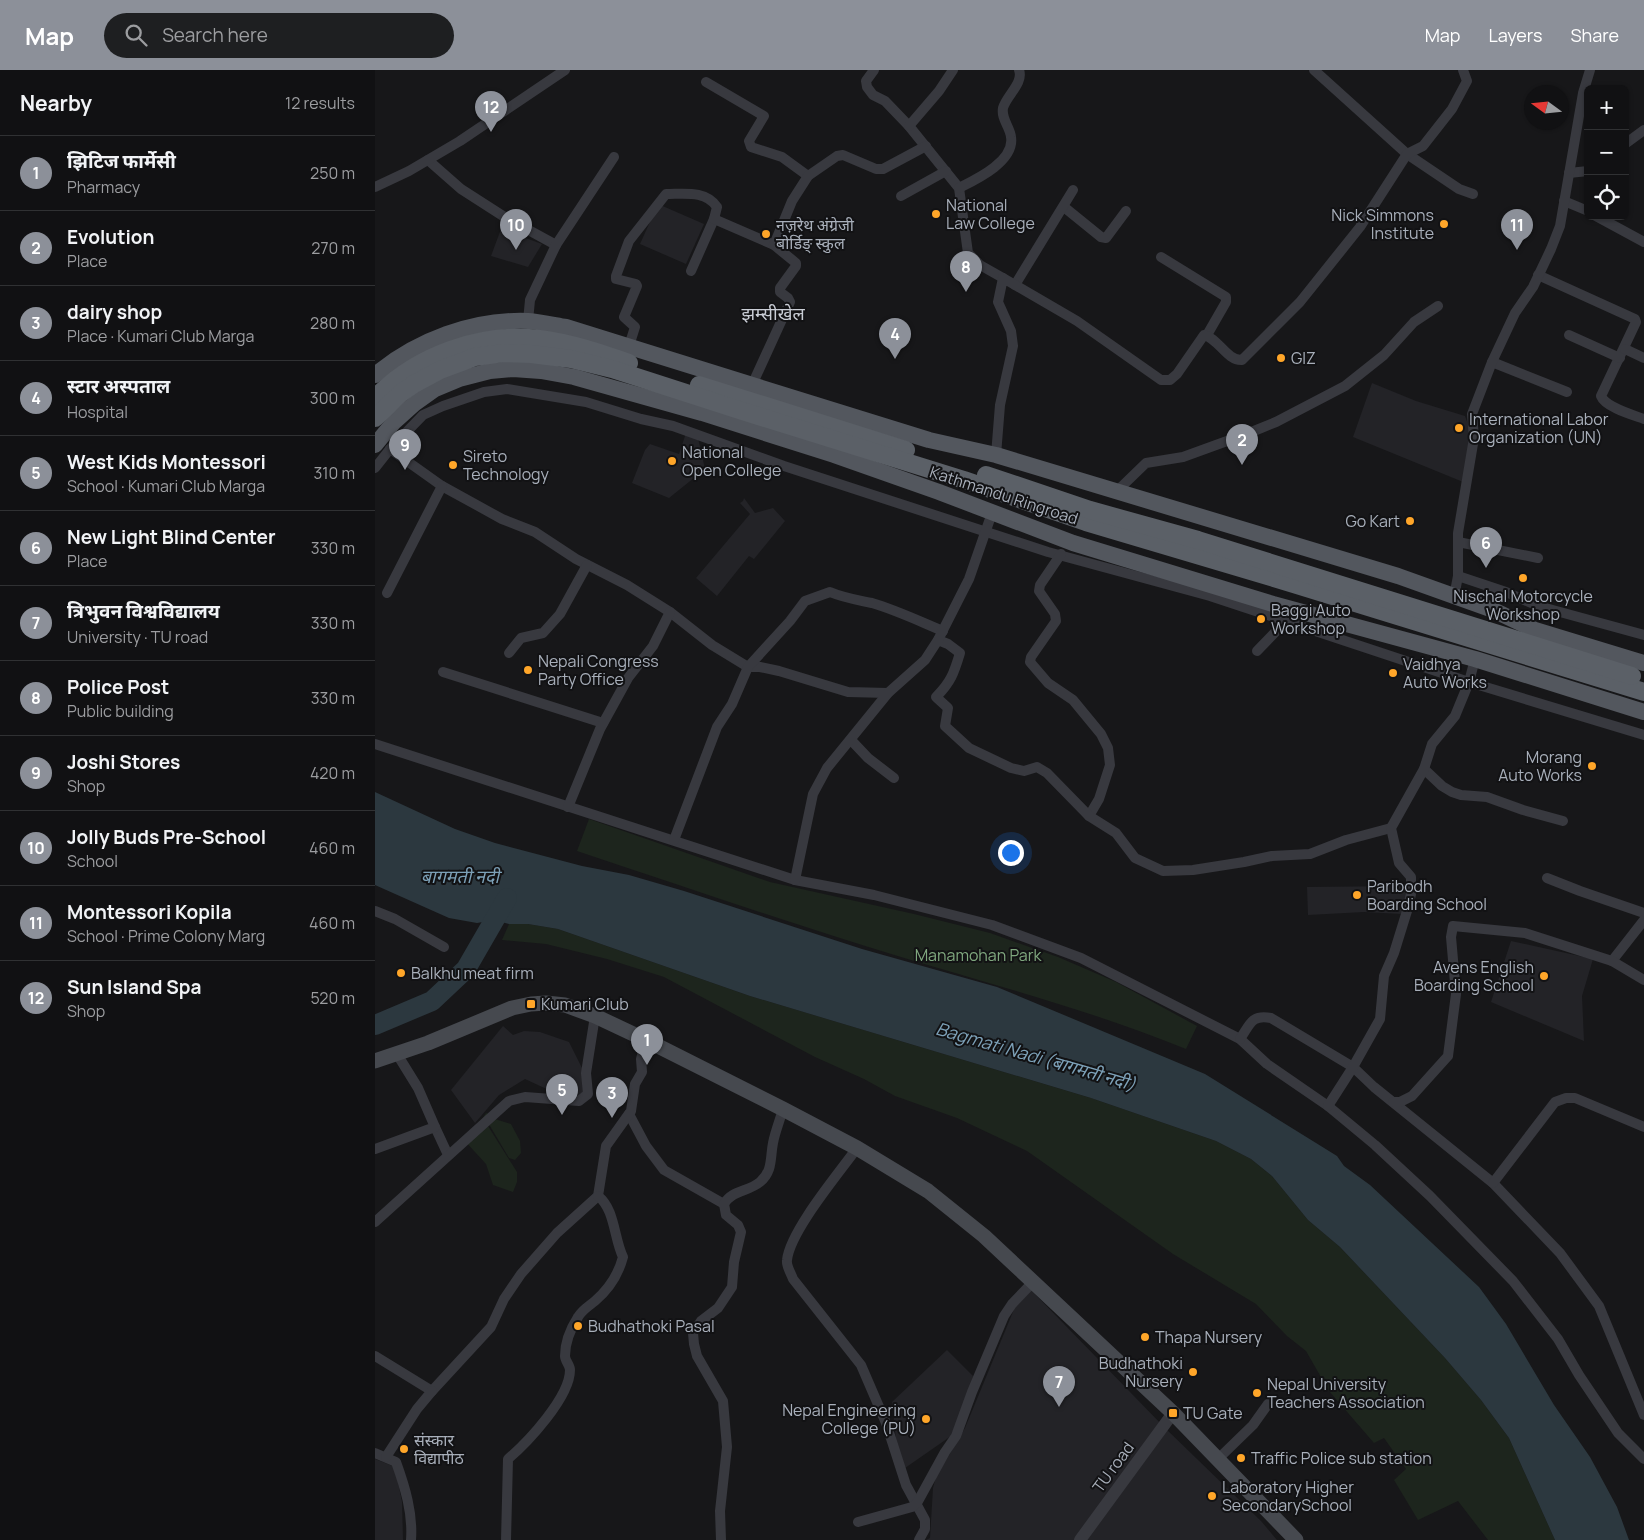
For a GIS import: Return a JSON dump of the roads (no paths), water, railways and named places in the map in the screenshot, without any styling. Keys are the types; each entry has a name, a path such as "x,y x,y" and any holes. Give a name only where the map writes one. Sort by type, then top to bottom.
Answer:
{"highway":[{"name":"Kathmandu Ringroad","path":"375,398 399,377 431,358 458,347 511,339 539,339 569,344 653,371 810,410 1090,510 1234,551 1644,680"},
{"name":"Kathmandu Ringroad","path":"375,418 401,393 440,370 470,359 487,355 550,355 612,369 836,448 1025,500 1086,522 1644,692"}],"main road":[{"path":"375,375 408,351 431,340 460,330 528,321 566,327 752,385 810,410 996,455 1398,576 1493,610 1535,630 1644,663"},
{"path":"383,447 394,422 435,389 459,379 490,371 513,369 541,371 593,382 836,448 907,480 1073,543 1273,604 1475,659 1644,712"},
{"path":"375,1061 513,1008 547,1003 565,1005 595,1016 646,1040 783,1109 857,1148 928,1191 984,1236 1173,1413 1296,1540"}],"street":[{"path":"375,187 409,171 460,141 565,70"},
{"path":"874,70 867,80 867,87 873,95 885,101 909,126 959,188 968,253 980,265 1077,321 1161,380 1170,380 1177,374 1201,338 1207,335 1226,302 1226,297 1161,258"},
{"path":"909,126 939,91 953,70"},
{"path":"959,188 989,172 1012,146 1011,135 1004,121 1003,106 1020,77 1019,70"},
{"path":"1314,70 1407,154 1459,189 1473,194"},
{"path":"1207,335 1235,359 1242,360 1300,302 1360,227 1407,154 1423,146 1452,109 1467,81 1463,70"},
{"path":"1454,596 1458,576 1458,533 1474,438 1472,414 1492,362 1515,312 1533,287 1551,249 1559,226 1583,92 1590,70"},
{"path":"706,82 764,116 749,141 751,147 782,157 808,176"},
{"path":"1629,141 1644,130"},
{"path":"774,245 791,201 808,176 837,156 843,156 876,169 883,169 926,146"},
{"path":"528,321 530,300 556,245 614,157"},
{"path":"428,160 461,189 503,216 556,245"},
{"path":"901,196 946,171"},
{"path":"1569,173 1584,171"},
{"path":"1015,285 1073,190"},
{"path":"629,346 635,327 623,317 637,286 636,284 616,278 616,276 629,241 666,194 702,196 712,200 717,207 714,219 691,271"},
{"path":"1564,201 1584,209"},
{"path":"1064,207 1101,237 1106,238 1126,211"},
{"path":"714,219 774,245 797,265 780,288 780,292 789,298 790,302 752,385"},
{"path":"1604,220 1644,242"},
{"path":"1538,275 1633,317 1636,322 1601,396 1603,401 1644,419"},
{"path":"996,455 1001,405 1013,346 1011,331 998,302 1003,278"},
{"path":"1116,492 1146,463 1183,456 1249,433 1276,422 1345,386 1384,355 1414,322 1438,306"},
{"path":"1569,335 1622,353 1644,358"},
{"path":"1492,362 1567,392"},
{"path":"586,402 593,382"},
{"path":"375,468 383,447 423,415 484,392 507,389 586,402 688,431 784,466 985,532 1111,570 1210,596 1469,682 1644,735"},
{"path":"383,447 442,486 502,519 535,532 587,565 627,585 670,612 712,645 748,667 760,667 779,671 849,692 888,693"},
{"path":"387,593 442,486"},
{"path":"795,880 813,794 827,768 888,693 925,660 969,579 992,513"},
{"path":"1458,542 1538,558"},
{"path":"1061,554 1040,585 1039,592 1055,614 1056,621 1031,657 1030,662 1048,683 1073,700 1101,734 1108,748 1110,765 1099,799 1089,816"},
{"path":"509,653 521,638 543,633 560,614 587,565"},
{"path":"1458,576 1506,592 1538,606 1644,635"},
{"path":"674,840 717,727 732,704 748,667 790,621 805,601 830,592 845,598 872,603 892,610 940,635 960,653 955,671 947,686 936,697 948,708 945,726 969,748 1011,768 1024,771 1037,767 1047,773 1089,816 1116,834 1135,858 1163,871 1193,870 1272,856 1310,854 1346,840 1391,828"},
{"path":"568,807 603,723 628,678 653,646 670,612"},
{"path":"1257,651 1285,622"},
{"path":"1328,1106 1353,1067 1379,1019 1384,976 1394,953 1411,894 1411,877 1399,863 1391,828 1423,769 1432,744 1455,716 1469,682 1475,659"},
{"path":"443,672 603,723"},
{"path":"851,740 868,758 894,778"},
{"path":"375,744 795,880 874,896 992,925 1081,958 1240,1039 1267,1064 1328,1106 1375,1145 1430,1196 1513,1281 1558,1339 1579,1375 1618,1433 1644,1459"},
{"path":"1423,769 1442,786 1452,792 1461,795 1487,797 1523,810 1563,821"},
{"path":"1547,878 1644,913"},
{"path":"375,911 395,918 444,948"},
{"path":"1612,961 1644,920"},
{"path":"1393,1102 1400,1102 1412,1096 1448,1056 1456,994 1451,937 1453,926 1525,933 1612,961 1644,980"},
{"path":"377,1218 417,1185 509,1101 525,1097 579,1101 588,1094 586,1073 595,1016"},
{"path":"1240,1039 1254,1018 1260,1016 1271,1018 1353,1067 1374,1087 1493,1183 1560,1252 1599,1306 1644,1415"},
{"path":"386,1457 417,1409 491,1327 504,1300 521,1274 557,1233 598,1196 606,1146 631,1111 635,1084 642,1072 641,1059 646,1040"},
{"path":"397,1054 418,1088 448,1155"},
{"path":"1493,1183 1555,1102 1566,1098 1575,1098 1644,1127"},
{"path":"721,1540 720,1510 727,1447 723,1401 697,1356 693,1333 701,1321 719,1308 732,1287 734,1262 741,1232 738,1225 726,1215 724,1204 728,1198 738,1192 750,1189 761,1182 768,1173 772,1163 773,1142 783,1109"},
{"path":"629,1114 646,1146 664,1170 724,1204"},
{"path":"375,1149 435,1127"},
{"path":"857,1148 807,1216 791,1246 787,1261 793,1278 861,1365 886,1423 905,1485 925,1520 925,1529 919,1540"},
{"path":"506,1540 508,1459 543,1424 567,1387 570,1369 565,1357 568,1337 579,1314 611,1286 622,1263 623,1258 605,1202 598,1196"},
{"path":"858,1522 912,1507 917,1503 956,1436 971,1392 1004,1316 1012,1304 1034,1281"},
{"path":"375,1356 432,1391"},
{"path":"1218,1459 1253,1425 1268,1404"},
{"name":"TU road","path":"1080,1540 1173,1413"},
{"path":"375,1453 396,1462 406,1492 412,1528 411,1540"}],"water":[{"name":"बागमती नदी","path":"375,792 455,829 495,843 582,866 629,875 862,949 997,987 1205,1074 1337,1156 1344,1166 1370,1185 1479,1287 1506,1324 1554,1405 1590,1457 1617,1507 1629,1540 1555,1540 1509,1438 1481,1400 1445,1358 1340,1247 1308,1220 1272,1176 1251,1159 1216,1141 1091,1098 750,996 558,929 528,924 509,924 494,920 477,923 449,918 375,885"}],"waterway":[{"path":"375,1025 432,1001 466,969 507,898"}],"place":[{"name":"Sun Island Spa","path":"491,132"},
{"name":"National Law College","path":"936,214"},
{"name":"Nick Simmons Institute","path":"1444,224"},
{"name":"नज़रेथ अंग्रेजी बोर्डिङ् स्कुल","path":"766,234"},
{"name":"Jolly Buds Pre-School","path":"516,250"},
{"name":"Montessori Kopila","path":"1517,250"},
{"name":"Police Post","path":"966,292"},
{"name":"GIZ","path":"1281,358"},
{"name":"स्टार अस्पताल","path":"895,359"},
{"name":"International Labor Organization (UN)","path":"1459,428"},
{"name":"National Open College","path":"672,461"},
{"name":"Sireto Technology","path":"453,465"},
{"name":"Evolution","path":"1242,465"},
{"name":"Joshi Stores","path":"405,470"},
{"name":"Go Kart","path":"1410,521"},
{"name":"New Light Blind Center","path":"1486,568"},
{"name":"Nischal Motorcycle Workshop","path":"1523,578"},
{"name":"Baggi Auto Workshop","path":"1261,619"},
{"name":"Nepali Congress Party Office","path":"528,670"},
{"name":"Vaidhya Auto Works","path":"1393,673"},
{"name":"Morang Auto Works","path":"1592,766"},
{"name":"Paribodh Boarding School","path":"1357,895"},
{"name":"Balkhu meat firm","path":"401,973"},
{"name":"Avens English Boarding School","path":"1544,976"},
{"name":"Kumari Club","path":"531,1004"},
{"name":"झिटिज फार्मेसी","path":"647,1065"},
{"name":"West Kids Montessori","path":"562,1115"},
{"name":"dairy shop","path":"612,1118"},
{"name":"Budhathoki Pasal","path":"578,1326"},
{"name":"Thapa Nursery","path":"1145,1337"},
{"name":"Budhathoki Nursery","path":"1193,1372"},
{"name":"Nepal University Teachers Association","path":"1257,1393"},
{"name":"त्रिभुवन विश्वविद्यालय","path":"1059,1407"},
{"name":"TU Gate","path":"1173,1413"},
{"name":"Nepal Engineering College (PU)","path":"926,1419"},
{"name":"संस्कार विद्यापीठ","path":"404,1449"},
{"name":"Traffic Police sub station","path":"1241,1458"},
{"name":"Laboratory Higher SecondarySchool","path":"1212,1496"}],"district":[{"name":"झम्सीखेल","path":"773,313"}],"park label":[{"name":"Manamohan Park","path":"978,955"}],"water label":[{"name":"Bagmati Nadi (बागमती नदी)","path":"1036,1056"}]}
